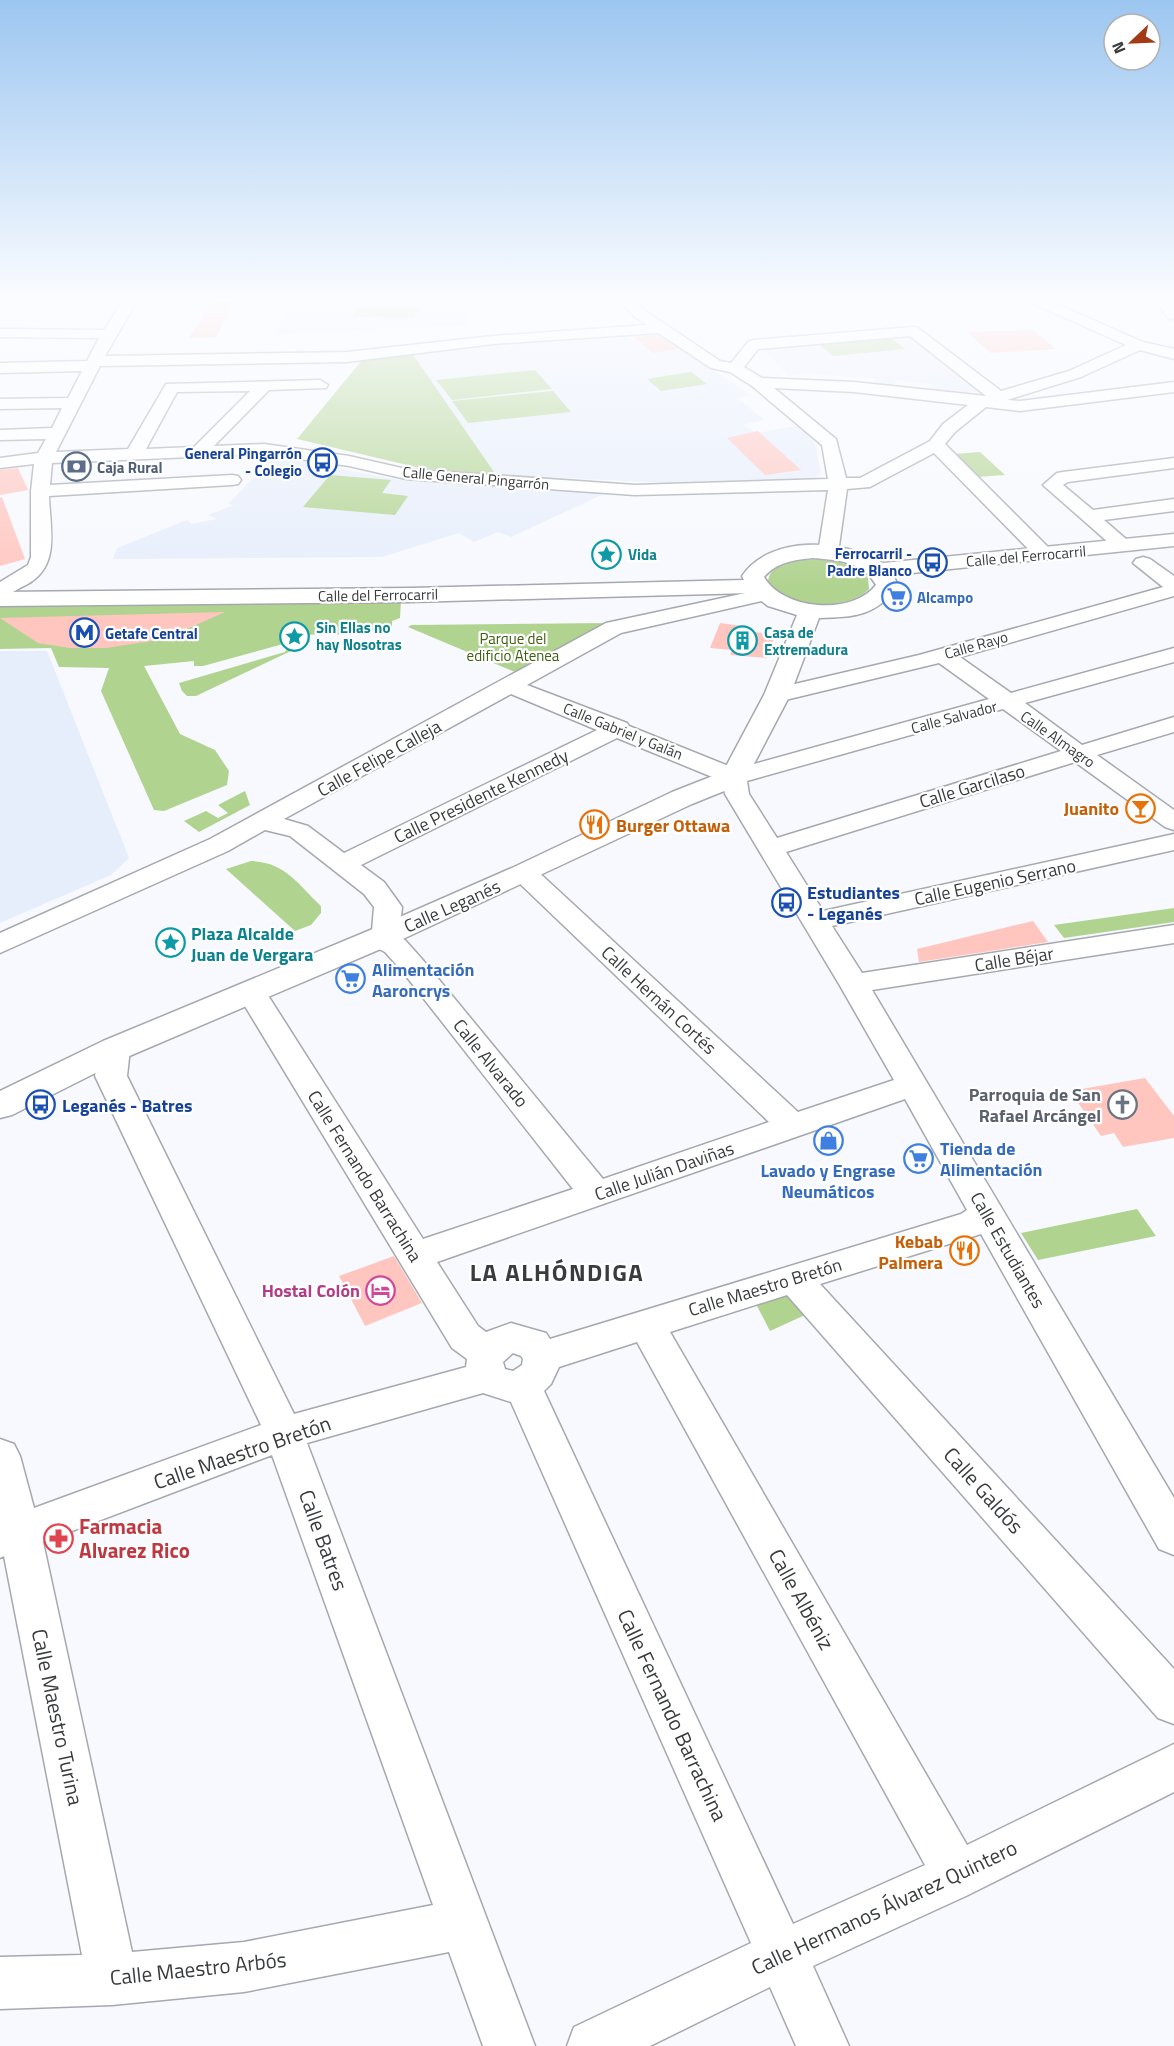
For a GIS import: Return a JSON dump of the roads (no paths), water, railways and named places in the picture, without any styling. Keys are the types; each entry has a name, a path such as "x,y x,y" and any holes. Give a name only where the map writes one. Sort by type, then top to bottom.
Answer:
{"street":[{"path":"0,587 29,574 36,568 40,557 40,490 44,458 78,396"},
{"path":"134,454 167,396"},
{"path":"199,451 254,396"},
{"path":"774,396 830,443 838,486 828,553"},
{"path":"953,396 1020,406 1106,396"},
{"path":"986,396 990,400"},
{"path":"1002,396 990,400 949,428 936,445 1044,555"},
{"path":"0,404 75,403"},
{"path":"0,435 59,433"},
{"name":"Calle General Pingarrón","path":"0,463 44,458 264,448 349,461 406,474 635,490 838,486 864,483 936,445"},
{"path":"1124,546 1052,485 1063,477 1174,463"},
{"path":"40,490 232,480"},
{"path":"1088,516 1174,505"},
{"name":"Calle del Ferrocarril","path":"882,577 1174,540"},
{"path":"794,553 828,553 857,559 882,577 883,595 860,607 828,611 811,610 793,607 758,585 757,568 778,557 794,553"},
{"name":"Calle del Ferrocarril","path":"882,577 1143,563 1174,559"},
{"path":"1143,563 1174,585"},
{"name":"Calle del Ferrocarril","path":"0,587 410,596 758,585"},
{"name":"Calle Felipe Calleja","path":"0,944 164,872 264,822 614,628 758,585"},
{"name":"Calle Rayo","path":"777,695 839,682 943,655 1174,590"},
{"path":"734,777 777,695 811,610"},
{"name":"Calle Almagro","path":"943,655 1174,822"},
{"name":"Calle Salvador","path":"734,777 1174,655"},
{"name":"Calle Gabriel y Galán","path":"511,686 619,728 734,777"},
{"name":"Calle Garcilaso","path":"771,848 1174,724"},
{"name":"Calle Presidente Kennedy","path":"342,864 619,728"},
{"name":"Calle Estudiantes","path":"734,777 737,794 854,984 1174,1536"},
{"name":"Calle Leganés","path":"0,1106 115,1049 382,937 682,798 734,777"},
{"path":"264,822 299,831 374,888 388,907 382,937"},
{"name":"Calle Eugenio Serrano","path":"816,921 1174,842"},
{"name":"Calle Hernán Cortés","path":"524,873 794,1127"},
{"name":"Calle Béjar","path":"854,984 1174,934"},
{"name":"Calle Alvarado","path":"382,937 395,946 412,965 596,1194"},
{"name":"Calle Fernando Barrachina","path":"252,993 465,1337 510,1368 783,1954 823,2046"},
{"name":"Calle Batres","path":"115,1049 111,1076 284,1433 509,2046"},
{"name":"Calle Julián Daviñas","path":"414,1256 913,1085"},
{"name":"Calle Maestro Bretón","path":"10,1535 284,1433 510,1368 973,1223 986,1214"},
{"name":"Calle Galdós","path":"794,1278 1174,1702"},
{"name":"Calle Albéniz","path":"646,1324 957,1875"},
{"name":"Calle Maestro Turina","path":"0,1456 10,1535 112,1979"},
{"name":"Calle Hermanos Álvarez Quintero","path":"593,2046 783,1954 957,1875 1174,1767"},
{"name":"Calle Maestro Arbós","path":"0,1983 112,1979 244,1967 466,1924"}],"place":[{"name":"General Pingarrón - Colegio","path":"323,462"},
{"name":"Caja Rural","path":"76,467"},
{"name":"Vida","path":"607,554"},
{"name":"Ferrocarril - Padre Blanco","path":"933,562"},
{"name":"Alcampo","path":"896,597"},
{"name":"Getafe Central","path":"84,633"},
{"name":"Sin Ellas no hay Nosotras","path":"295,636"},
{"name":"Casa de Extremadura","path":"743,641"},
{"name":"Juanito","path":"1140,808"},
{"name":"Burger Ottawa","path":"595,825"},
{"name":"Estudiantes - Leganés","path":"786,902"},
{"name":"Plaza Alcalde Juan de Vergara","path":"170,943"},
{"name":"Alimentación Aaroncrys","path":"351,979"},
{"name":"Parroquia de San Rafael Arcángel","path":"1122,1104"},
{"name":"Leganés - Batres","path":"41,1105"},
{"name":"Lavado y Engrase Neumáticos","path":"828,1141"},
{"name":"Tienda de Alimentación","path":"919,1158"},
{"name":"Kebab Palmera","path":"964,1251"},
{"name":"Hostal Colón","path":"381,1290"},
{"name":"Farmacia Alvarez Rico","path":"58,1538"}],"district":[{"name":"LA ALHÓNDIGA","path":"557,1272"}],"park label":[{"name":"Parque del edificio Atenea","path":"513,646"}]}
